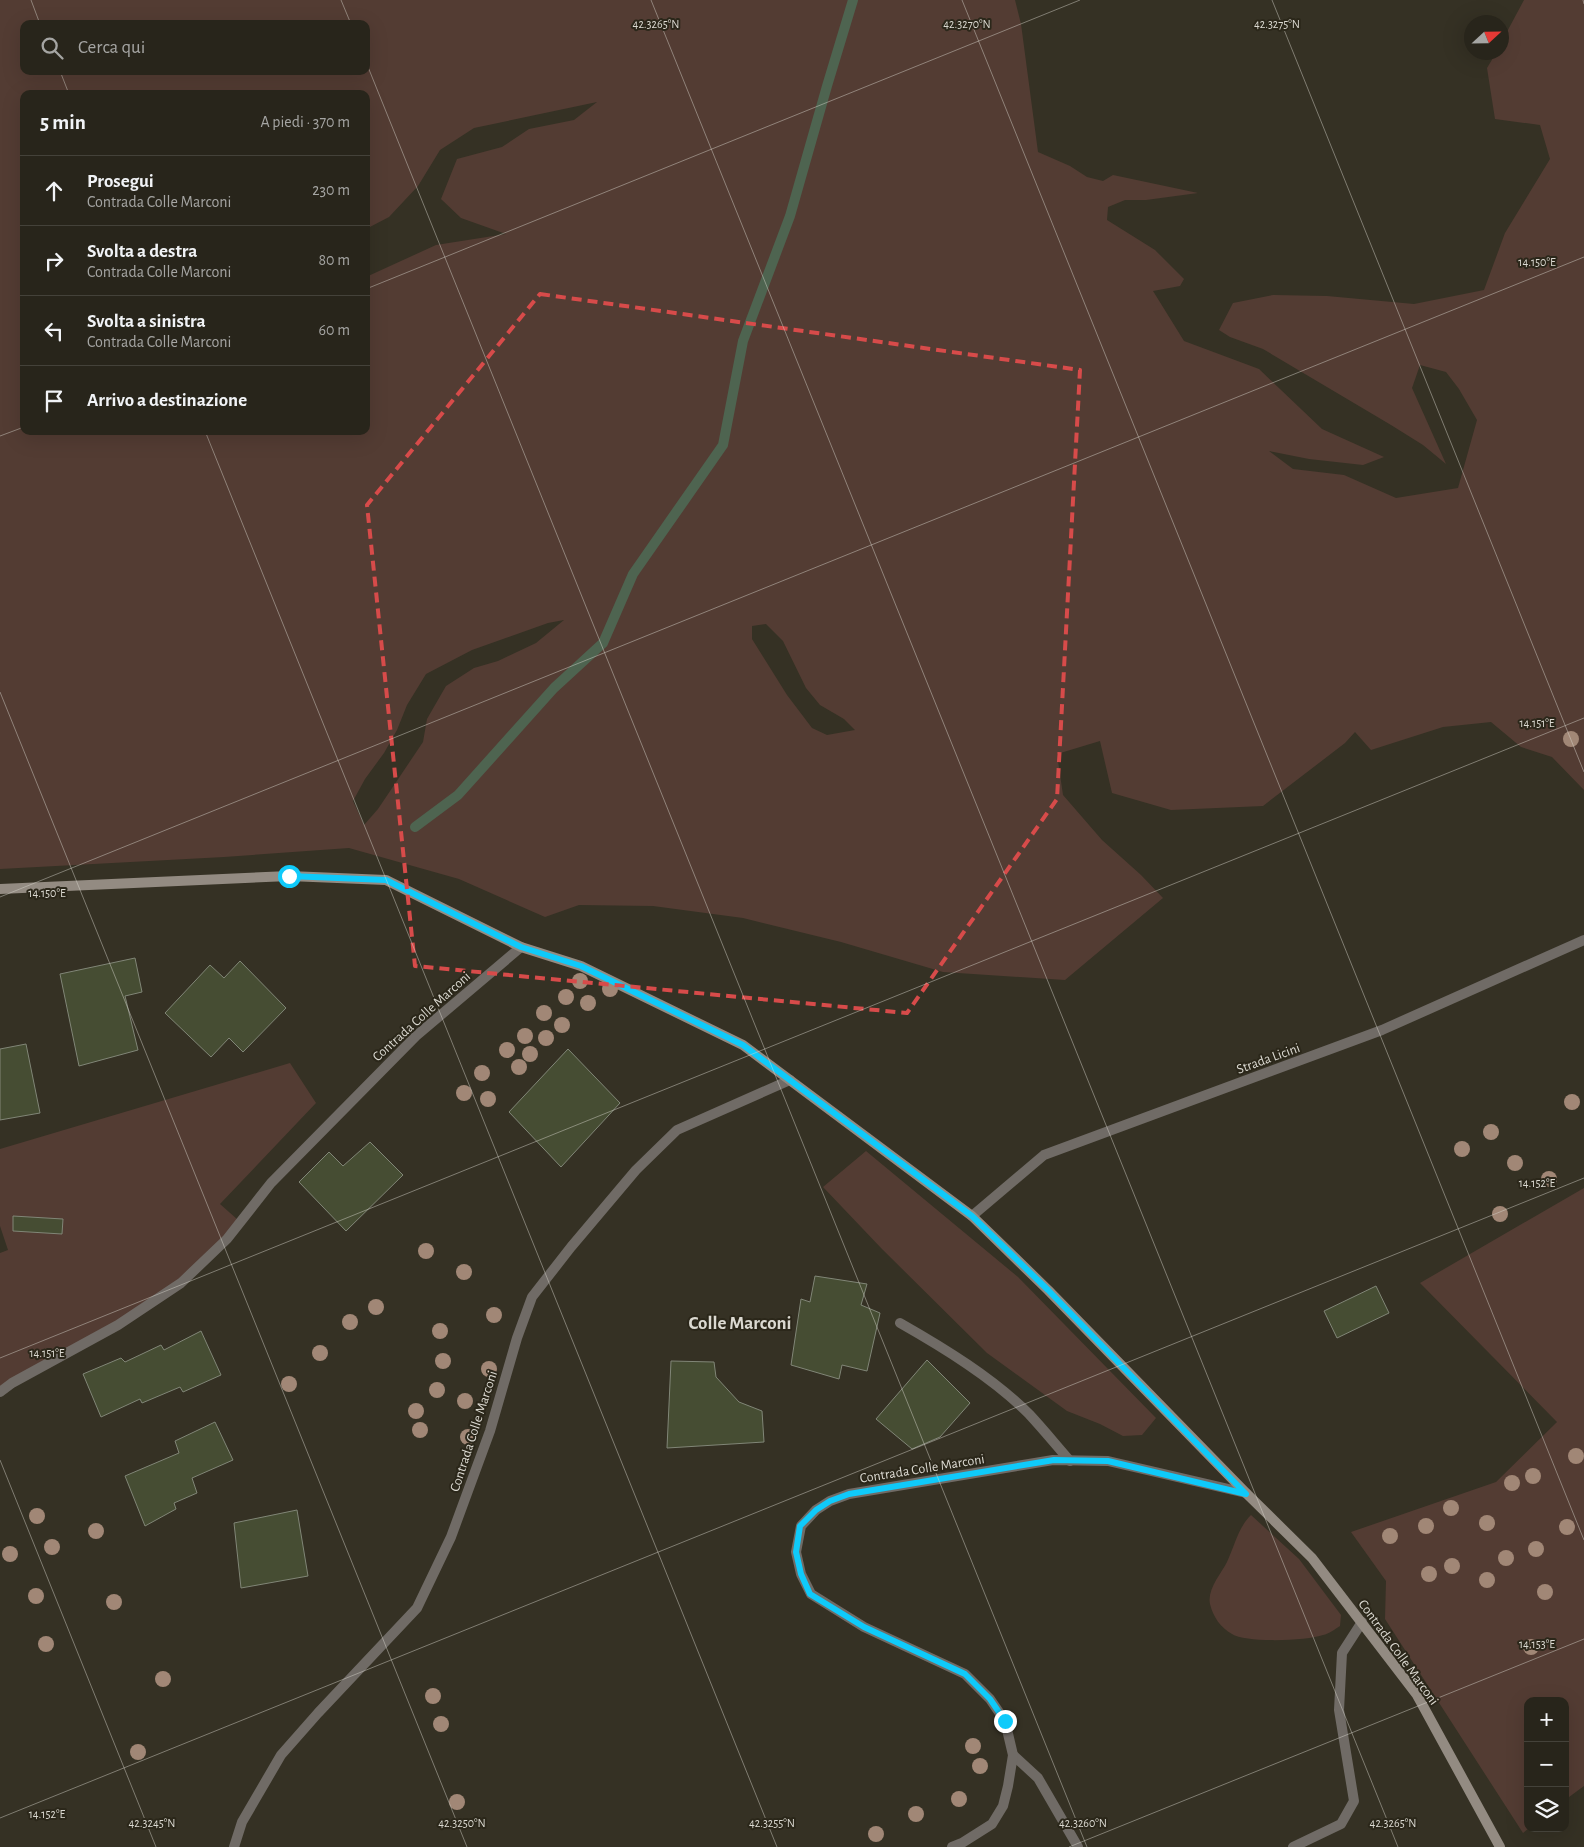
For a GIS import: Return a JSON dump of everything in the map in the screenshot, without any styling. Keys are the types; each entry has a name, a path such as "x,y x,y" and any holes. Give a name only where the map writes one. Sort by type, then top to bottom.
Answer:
{"street":[{"name":"Contrada Colle Marconi","path":"0,889 289,876 386,880 521,947 581,966 743,1045 972,1216 1048,1290 1246,1494 1312,1558 1417,1695 1503,1846"},
{"name":"Strada Licini","path":"972,1216 1044,1155 1382,1030 1584,940"},
{"name":"Contrada Colle Marconi","path":"0,1392 12,1383 118,1325 181,1283 227,1239 270,1183 416,1036 521,947"},
{"name":"Contrada Colle Marconi","path":"234,1847 242,1822 281,1755 417,1608 450,1537 490,1431 517,1338 532,1297 571,1247 636,1170 677,1130 790,1080"},
{"path":"900,1323 948,1350 991,1383 1028,1414 1070,1461"},
{"name":"Contrada Colle Marconi","path":"952,1847 962,1843 992,1824 1003,1806 1013,1755 1005,1721 990,1699 965,1674 864,1627 810,1594 801,1574 796,1552 800,1526 816,1510 830,1501 849,1494 1054,1460 1108,1461 1246,1494"},
{"path":"1293,1847 1341,1824 1354,1801 1339,1710 1342,1653 1362,1622"},
{"path":"1013,1755 1038,1778 1078,1847"}],"highlighted area":[{"path":"540,294 1080,370 1057,799 907,1013 415,966 367,505"}],"shaded area":[{"path":"0,0 1015,0 1021,24 1038,152 1070,166 1087,177 1103,181 1113,175 1198,193 1146,200 1125,200 1108,207 1107,220 1155,250 1184,279 1180,286 1153,291 1184,341 1259,369 1322,429 1384,457 1363,465 1309,459 1269,451 1293,469 1344,475 1396,498 1458,488 1477,420 1459,389 1446,372 1420,365 1412,388 1446,464 1423,445 1263,349 1230,337 1219,330 1233,303 1273,295 1327,296 1414,304 1484,290 1505,233 1550,159 1540,125 1495,119 1487,68 1492,60 1509,60 1509,28 1524,0 1584,0 1584,790 1552,757 1521,747 1491,722 1443,727 1371,750 1355,732 1345,743 1263,806 1171,810 1112,793 1100,741 1057,754 1063,795 1102,840 1141,875 1163,898 1065,980 943,972 841,942 743,918 653,906 579,905 545,917 459,879 349,848 0,869","holes":["564,620 536,643 498,661 474,668 446,686 427,719 423,742 378,809 364,825 353,801 365,779 384,753 397,730 407,705 426,674 472,650 548,623","766,624 783,641 806,688 820,705 844,719 855,730 827,735 812,728 787,695 752,639 752,626"]},
{"path":"290,1063 316,1103 220,1204 238,1220 209,1254 178,1282 143,1306 0,1388 0,1253 8,1250 0,1226 0,1149"},
{"path":"866,1151 1018,1277 1156,1418 1142,1435 1123,1436 1100,1424 1067,1411 987,1353 882,1249 823,1187"},
{"path":"1584,1188 1584,1786 1569,1797 1569,1697 1524,1697 1523,1833 1385,1619 1386,1581 1351,1532 1496,1482 1557,1422 1420,1283"},
{"path":"1251,1515 1299,1559 1341,1615 1340,1626 1327,1634 1304,1639 1263,1640 1239,1637 1224,1629 1218,1622 1210,1604 1211,1593 1240,1531"}],"building":[{"path":"135,958 142,992 125,996 138,1050 79,1066 60,974"},
{"path":"240,961 286,1008 243,1052 229,1038 211,1057 165,1013 210,965 224,978"},
{"path":"26,1044 40,1113 0,1120 0,1049"},
{"path":"568,1049 620,1103 561,1167 509,1112"},
{"path":"370,1142 403,1175 346,1231 299,1182 329,1152 343,1166"},
{"path":"13,1216 63,1219 62,1234 13,1231"},
{"path":"815,1276 867,1284 861,1305 880,1313 867,1371 842,1365 839,1379 791,1365 801,1299 810,1302"},
{"path":"1376,1286 1389,1313 1337,1338 1324,1311"},
{"path":"201,1331 221,1375 183,1392 180,1387 142,1403 140,1399 101,1417 83,1374 121,1358 125,1362 161,1345 164,1350"},
{"path":"927,1360 970,1403 940,1437 912,1449 876,1419"},
{"path":"671,1361 714,1362 716,1377 739,1402 762,1411 764,1442 667,1448"},
{"path":"215,1422 233,1460 192,1478 197,1493 174,1503 176,1509 145,1526 125,1476 179,1453 175,1441"},
{"path":"297,1510 308,1576 241,1588 234,1523"}],"waterway":[{"path":"415,827 458,795 554,688 603,643 633,574 723,445 743,341 790,216 853,0"}],"district":[{"name":"Colle Marconi","path":"740,1322"}],"route":[{"path":"289,876 386,880 521,947 581,966 743,1045 972,1216 1048,1290 1246,1494 1108,1461 1054,1460 849,1494 830,1501 816,1510 800,1526 796,1552 801,1574 810,1594 864,1627 965,1674 990,1699 1005,1721"}]}
